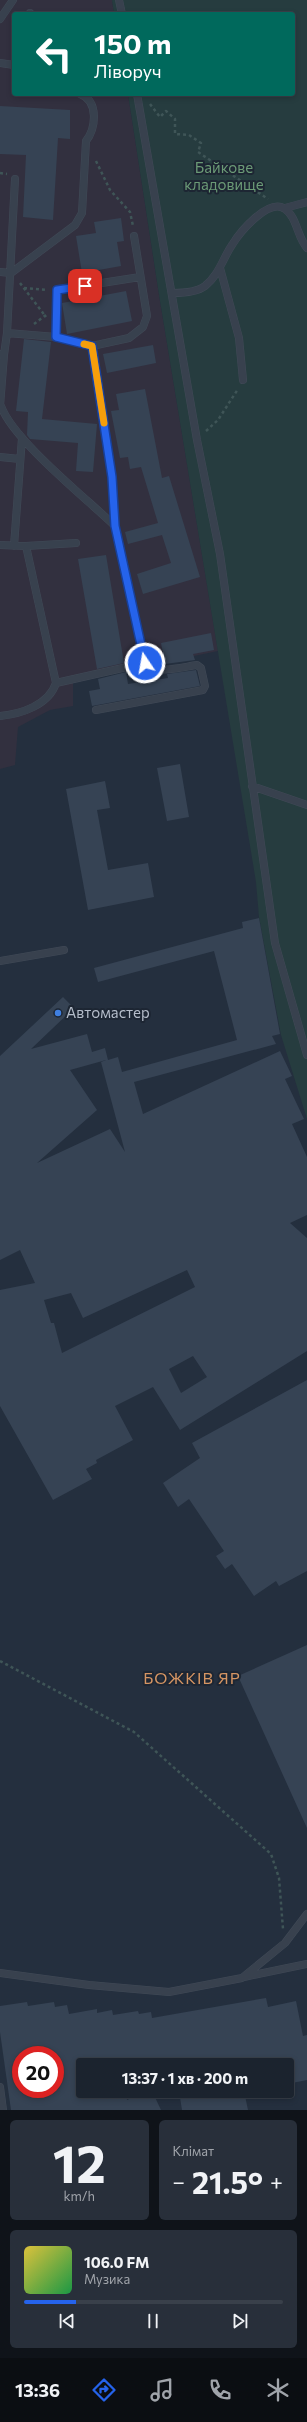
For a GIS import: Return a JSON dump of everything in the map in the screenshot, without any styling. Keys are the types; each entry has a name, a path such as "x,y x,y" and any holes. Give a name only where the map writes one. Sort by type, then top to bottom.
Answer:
{"lane":[{"path":"0,19 12,0"},
{"path":"119,0 122,12"},
{"path":"0,63 12,65"},
{"path":"0,272 11,273 75,225 82,213 86,141 92,133 93,107 86,96"},
{"path":"137,96 173,293 197,440 220,554 275,943 307,1054"},
{"path":"15,179 11,273 7,333 2,355 0,406 4,414 22,438 115,526"},
{"path":"173,293 187,293 205,286 220,268 232,245 249,224 266,209 275,206 285,208 307,202"},
{"path":"285,208 291,216 303,244 307,248"},
{"path":"7,333 56,333 92,346 129,338 143,328 147,316 134,236"},
{"path":"220,268 239,338 243,380"},
{"path":"56,333 57,290 140,277"},
{"path":"92,346 112,477 115,526 145,663 149,668 158,669 197,666 201,668 205,686 203,690 96,710"},
{"path":"14,546 22,438"},
{"path":"0,457 20,459"},
{"path":"0,545 26,546 76,543"},
{"path":"0,716 12,715 44,701 53,693 56,683 26,546"},
{"path":"56,683 145,663"},
{"path":"252,786 307,805"},
{"path":"0,961 64,950"},
{"path":"242,1978 284,1943 307,1914"},
{"path":"0,1973 89,1985 169,1992 307,1964"},
{"path":"0,2087 3,2110"}],"path":[{"path":"146,100 160,117 166,112 175,119 175,134 189,135 201,143 198,152 275,206"},
{"path":"86,141 110,190 130,212 134,236"},
{"path":"11,273 45,316 56,333"},
{"path":"23,288 57,290"},
{"path":"21,334 57,307"},
{"path":"197,440 218,420 243,380"},
{"path":"0,1660 134,1732 271,1854 279,1878 284,1943"}],"shaded area":[{"path":"0,0 112,0 114,12 12,12 12,96 128,96 160,301 218,651 73,681 73,706 50,710 18,727 15,765 0,769"}],"green space":[{"name":"Байкове кладовище","path":"112,0 307,0 307,1119 281,1035 259,917 256,882 160,301 128,96 295,96 295,12 114,12"}],"building":[{"path":"0,106 70,110 70,139 58,138 53,220 23,217 26,155 0,154"},
{"path":"121,218 124,241 117,242 121,266 82,273 76,236 96,233 94,222"},
{"path":"126,291 132,321 67,334 62,303"},
{"path":"24,339 51,342 42,419 97,424 93,472 76,471 78,443 30,439 27,435 28,412 16,411"},
{"path":"153,345 156,363 107,373 103,354"},
{"path":"145,389 162,478 169,476 200,577 143,594 137,574 171,563 162,535 128,544 125,532 158,523 141,467 130,469 128,457 120,458 111,411 119,410 116,394"},
{"path":"106,555 124,663 97,669 78,559"},
{"path":"211,633 214,650 193,654 195,660 165,664 161,643"},
{"path":"196,670 200,686 92,706 89,691 100,689 98,679 126,672 128,684 168,678 167,674"},
{"path":"180,764 189,817 167,821 157,768"},
{"path":"105,781 110,808 97,810 108,870 148,863 154,897 88,910 66,789"},
{"path":"259,918 280,1034 272,1036 276,1044 134,1082 143,1114 280,1051 292,1076 285,1079 304,1119 292,1124 307,1157 307,1215 290,1223 307,1238 307,1351 180,1430 153,1387 115,1406 133,1440 96,1460 97,1463 86,1469 92,1479 53,1500 0,1406 0,1290 35,1283 20,1250 0,1260 0,1056 63,997 74,1008 31,1049 87,1034 92,1052 105,1048 108,1060 118,1057 122,1072 237,1040 214,951 98,982 94,968 243,928 242,922","holes":["106,1060 101,1062 125,1152 110,1129 37,1163 97,1110 70,1070","187,1270 195,1287 62,1353 54,1323 51,1323 44,1300 71,1293 83,1318","193,1356 207,1377 181,1393 169,1369"]},
{"path":"307,1380 307,1571 279,1586 276,1581 254,1596 232,1564 225,1569 216,1556 224,1551 189,1499 178,1507 163,1483 200,1458 192,1443"},
{"path":"307,1645 307,1828 238,1676"},
{"path":"266,1998 268,2007 296,2001 303,2036 307,2035 307,2080 294,2083 294,2058 76,2058 76,2098 127,2098 127,2100 131,2098 155,2098 161,2110 11,2110 0,2032 0,2006 27,2002 28,2006 54,2002 55,2007 67,2005 69,2014 97,2009 97,2013 112,2010 113,2015 138,2011 139,2014 151,2012 152,2018"},
{"path":"180,2098 245,2098 248,2110 182,2110"}],"slow traffic":[{"path":"84,344 92,346 104,423"}],"place":[{"name":"Автомастер","path":"58,1013"}],"district":[{"name":"БОЖКІВ ЯР","path":"192,1678"}],"route":[{"path":"85,286 57,290 56,337 92,346 112,477 115,526 145,663"}]}
